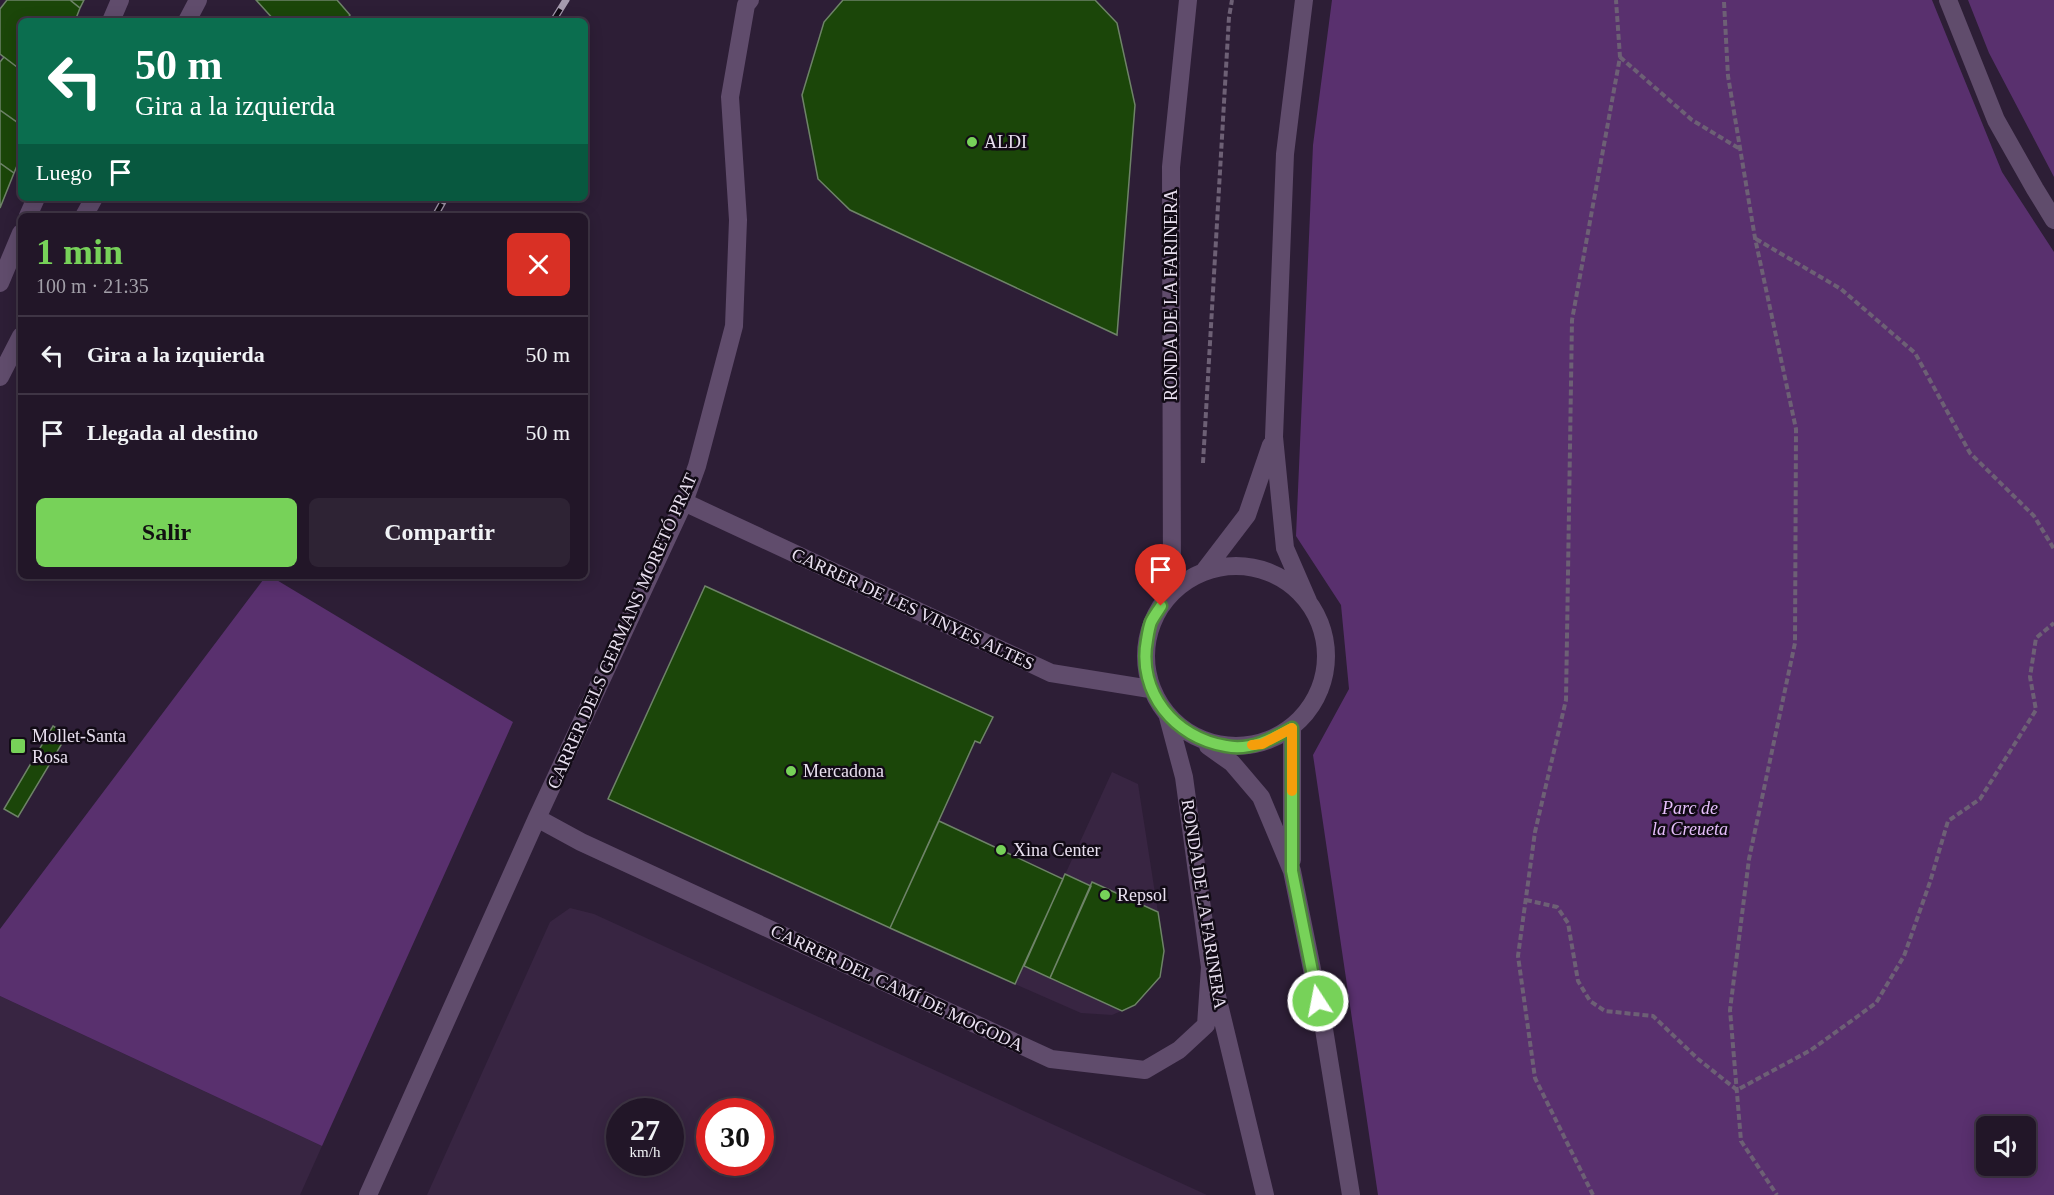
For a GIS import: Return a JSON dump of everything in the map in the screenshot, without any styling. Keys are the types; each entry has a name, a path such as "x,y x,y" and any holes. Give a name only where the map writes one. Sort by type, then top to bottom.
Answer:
{"street":[{"path":"112,18 120,0"},
{"path":"189,18 198,0"},
{"name":"CARRER DELS GERMANS MORETÓ PRAT","path":"368,1195 537,818 684,502 697,466 734,326 738,220 730,97 746,5 750,0"},
{"name":"RONDA DE LA FARINERA","path":"1172,590 1171,167 1188,0"},
{"path":"1195,738 1228,747 1262,744 1292,728 1314,702 1326,670 1324,636 1285,548 1274,438 1285,154 1304,0"},
{"path":"1948,0 1996,120 2054,220"},
{"path":"0,283 18,240"},
{"path":"0,377 4,357 18,340"},
{"path":"1274,438 1247,515 1205,570 1172,590 1151,622 1144,655 1150,689 1168,717 1232,763 1261,796 1292,871 1323,1023 1351,1195"},
{"name":"CARRER DE LES VINYES ALTES","path":"684,502 1052,673 1150,689"},
{"path":"1205,570 1243,565 1279,576 1308,602"},
{"name":"RONDA DE LA FARINERA","path":"1168,717 1184,777 1210,967 1265,1195"},
{"path":"1292,728 1292,871"},
{"name":"CARRER DEL CAMÍ DE MOGODA","path":"537,818 591,846 1051,1059 1145,1070 1179,1050 1206,1024 1210,967"}],"path":[{"path":"1203,465 1229,17 1232,0"},
{"path":"1593,1195 1535,1078 1518,956 1535,832 1566,700 1572,320 1620,57 1616,0"},
{"path":"1724,2 1728,76 1755,238 1796,429 1795,643 1749,859 1730,1010 1741,1141 1777,1195"},
{"path":"1620,57 1692,120 1740,149"},
{"path":"1755,238 1841,289 1915,353 1970,453 2034,516 2054,549"},
{"path":"1737,1090 1811,1050 1876,1003 1904,956 1948,821 1980,800 2037,710 2030,677 2036,639 2054,623"},
{"path":"1526,900 1557,907 1568,923 1578,981 1590,1001 1605,1011 1653,1016 1698,1059 1737,1090"}],"shaded area":[{"name":"Repsol","path":"1112,772 1138,784 1164,951 1160,977 1135,1005 1112,1015 1081,1013 1015,984"},
{"path":"570,908 594,914 1207,1195 427,1195 550,922"},
{"path":"0,996 322,1146 300,1195 0,1195"}],"green space":[{"name":"Parc de la Creueta","path":"1332,0 1932,0 2002,172 2054,252 2054,1195 1378,1195 1313,755 1349,689 1341,605 1296,536 1313,145"},
{"path":"1968,0 2054,0 2054,177 1989,53"},
{"path":"264,579 275,579 513,722 322,1146 0,996 0,929"}],"building":[{"path":"7,0 70,0 80,8 76,18 18,18 18,68 0,54 0,9"},
{"path":"70,0 84,0 80,8"},
{"path":"256,0 337,0 350,15 348,18 272,18"},
{"name":"ALDI","path":"843,0 1095,0 1117,23 1135,105 1117,335 850,210 818,179 802,95 824,22"},
{"path":"4,57 18,68 18,123 0,110 0,62"},
{"path":"0,110 18,123 18,163 14,173 0,163"},
{"path":"0,163 14,173 0,208"},
{"name":"Mercadona","path":"705,586 993,717 980,743 975,741 890,928 608,799"},
{"path":"53,726 67,735 18,817 4,809"},
{"path":"939,821 1063,879 1015,984 890,928"},
{"path":"1065,874 1091,886 1050,978 1024,966"},
{"path":"1092,882 1158,912 1164,951 1160,977 1135,1005 1122,1011 1050,978"}],"railway":[{"path":"555,18 566,0"},
{"path":"437,213 443,201"}],"slow traffic":[{"path":"1252,745 1262,744 1292,728 1292,791"}],"place":[{"name":"ALDI","path":"972,142"},
{"name":"Mollet-Santa Rosa","path":"18,746"},
{"name":"Mercadona","path":"791,771"},
{"name":"Xina Center","path":"1001,850"},
{"name":"Repsol","path":"1105,895"}],"route":[{"path":"1161,606 1151,622 1144,655 1150,689 1168,717 1195,738 1228,747 1262,744 1292,728 1292,871 1318,1001"}]}
